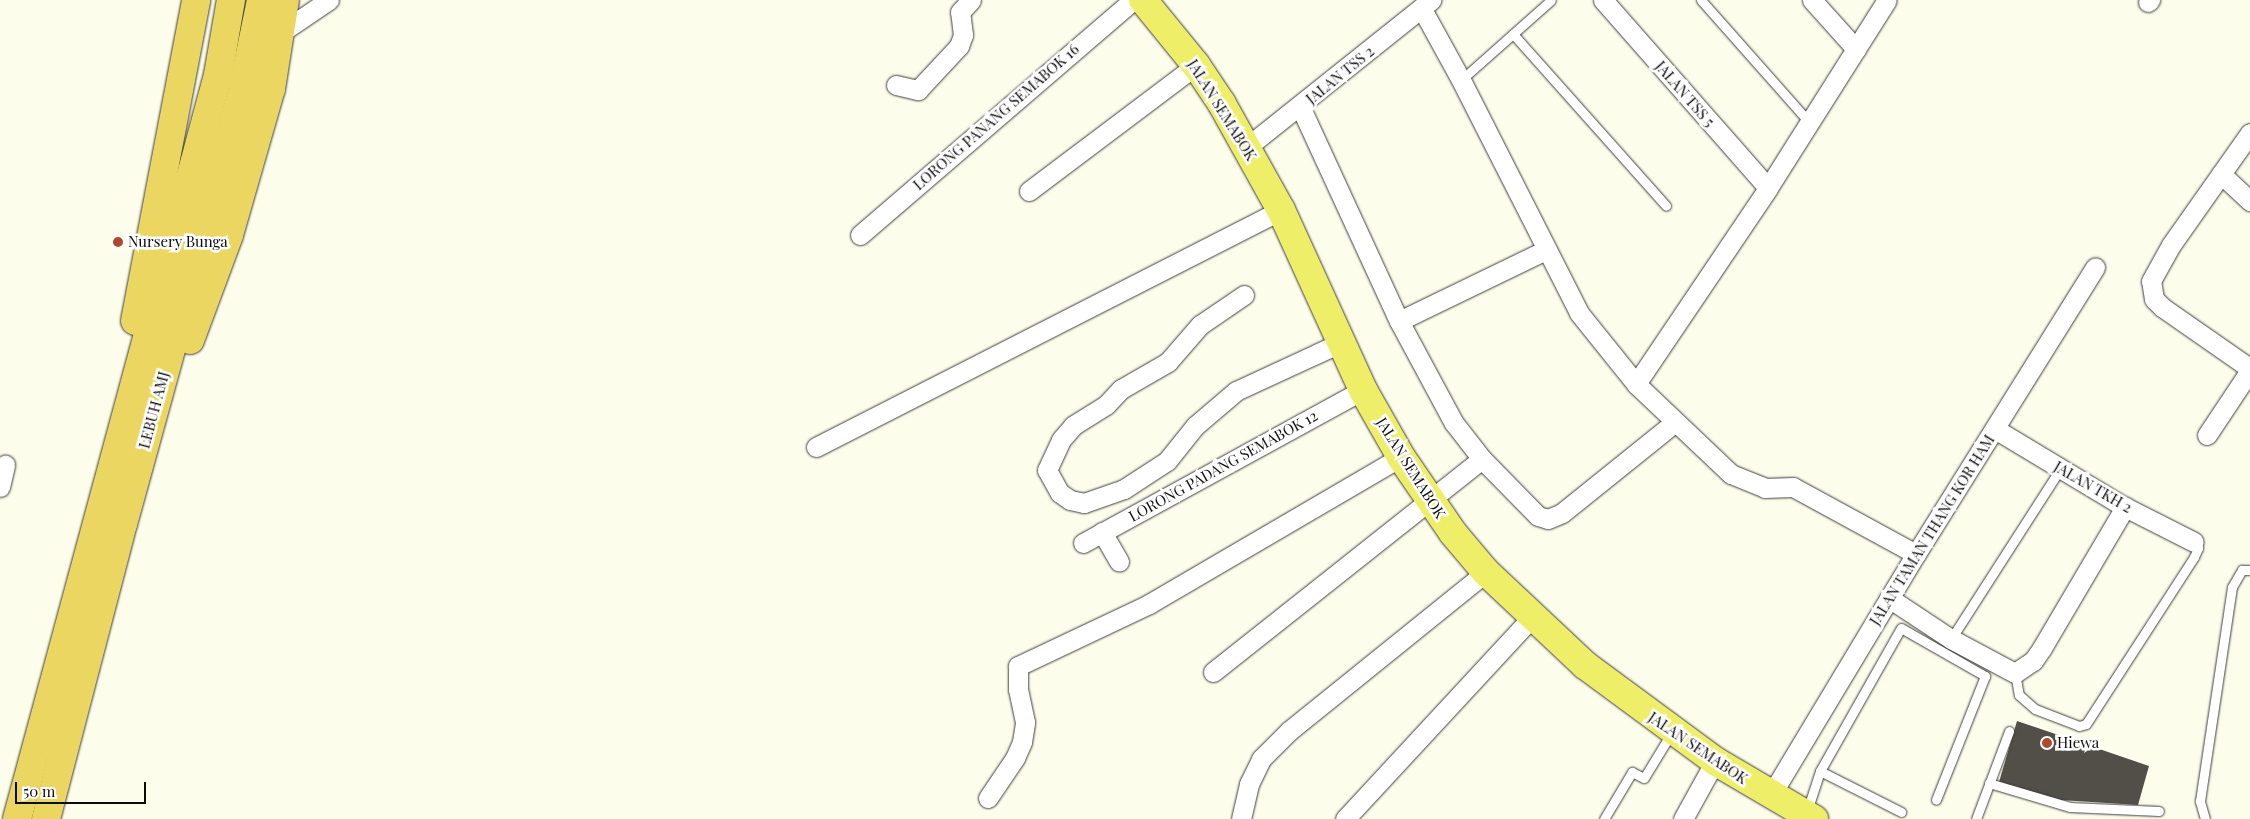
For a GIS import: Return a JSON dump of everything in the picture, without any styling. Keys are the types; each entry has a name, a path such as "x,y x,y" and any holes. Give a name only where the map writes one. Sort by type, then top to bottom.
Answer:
{"highway":[{"path":"112,520 196,0"},
{"name":"LEBUH AMJ","path":"18,819 112,520 196,208 231,0"},
{"name":"LEBUH AMJ","path":"196,208 243,88 261,0"},
{"path":"112,520 229,235 272,89 285,0"},
{"name":"LEBUH AMJ","path":"46,819 112,520"}],"main road":[{"name":"JALAN SEMABOK","path":"1142,0 1196,65 1246,147 1281,210 1363,390 1401,457 1428,500 1486,572 1531,618 1585,665 1672,732 1803,816"}],"street":[{"path":"280,34 329,0"},
{"path":"896,85 918,90 959,46 963,35 960,12 971,0"},
{"name":"LORONG PANANG SEMABOK 16","path":"860,235 1132,0"},
{"name":"JALAN TSS 5","path":"1603,0 1768,188"},
{"path":"1812,0 1856,49"},
{"path":"1636,384 1768,188 1887,0"},
{"path":"1427,4 1462,80 1579,313 1636,384 1674,423 1737,477 1765,488 1794,486 1916,554"},
{"name":"JALAN TSS 2","path":"1246,147 1427,4"},
{"path":"1029,191 1196,65"},
{"path":"1300,106 1399,322 1454,423 1482,460 1538,516 1548,519 1562,514 1674,423"},
{"path":"2207,434 2247,374 2248,367 2162,307 2151,291 2151,281 2162,258 2250,133"},
{"path":"2221,174 2250,201"},
{"path":"816,447 1281,210"},
{"path":"1399,322 1546,250"},
{"name":"JALAN TAMAN THANG KOR HAM","path":"1771,795 1916,554 2095,267"},
{"path":"1244,295 1200,326 1168,362 1121,389 1106,405 1073,426 1061,440 1048,470 1060,492 1070,500 1084,503 1124,489 1167,461 1195,426 1236,391 1340,343"},
{"name":"LORONG PADANG SEMABOK 12","path":"1083,543 1363,390"},
{"name":"JALAN TKH 2","path":"1995,428 2125,507 2194,542"},
{"path":"988,798 1015,758 1022,742 1025,722 1018,689 1018,666 1150,604 1401,457"},
{"path":"1214,672 1428,500 1482,460"},
{"path":"0,487 6,464"},
{"path":"1889,598 1951,639 2014,673 2033,661 2042,648 2125,507"},
{"path":"1102,532 1119,561"},
{"path":"1241,819 1249,784 1260,759 1289,731 1486,572"},
{"path":"1345,819 1531,618"},
{"path":"1683,819 1715,761"}],"lane":[{"path":"1462,80 1551,0"},
{"path":"1701,0 1809,122"},
{"path":"1513,34 1666,206"},
{"path":"1951,639 2060,468"},
{"path":"2014,673 2019,695 2034,709 2079,726 2086,724 2194,557 2198,548 2194,542"},
{"path":"2205,819 2200,801 2232,587 2242,570 2250,570"},
{"path":"1803,816 1820,771 1901,628 1985,676 1936,800"},
{"path":"1976,819 2009,730"},
{"path":"1604,819 1632,772 1644,778 1672,732"},
{"path":"1820,771 1901,812"},
{"path":"1990,783 2070,807 2159,811"}],"building":[{"name":"Hiewa","path":"2017,721 2149,766 2138,805 2060,800 1999,782"}],"place":[{"name":"Nursery Bunga","path":"118,242"},
{"name":"Hiewa","path":"2047,743"}]}
